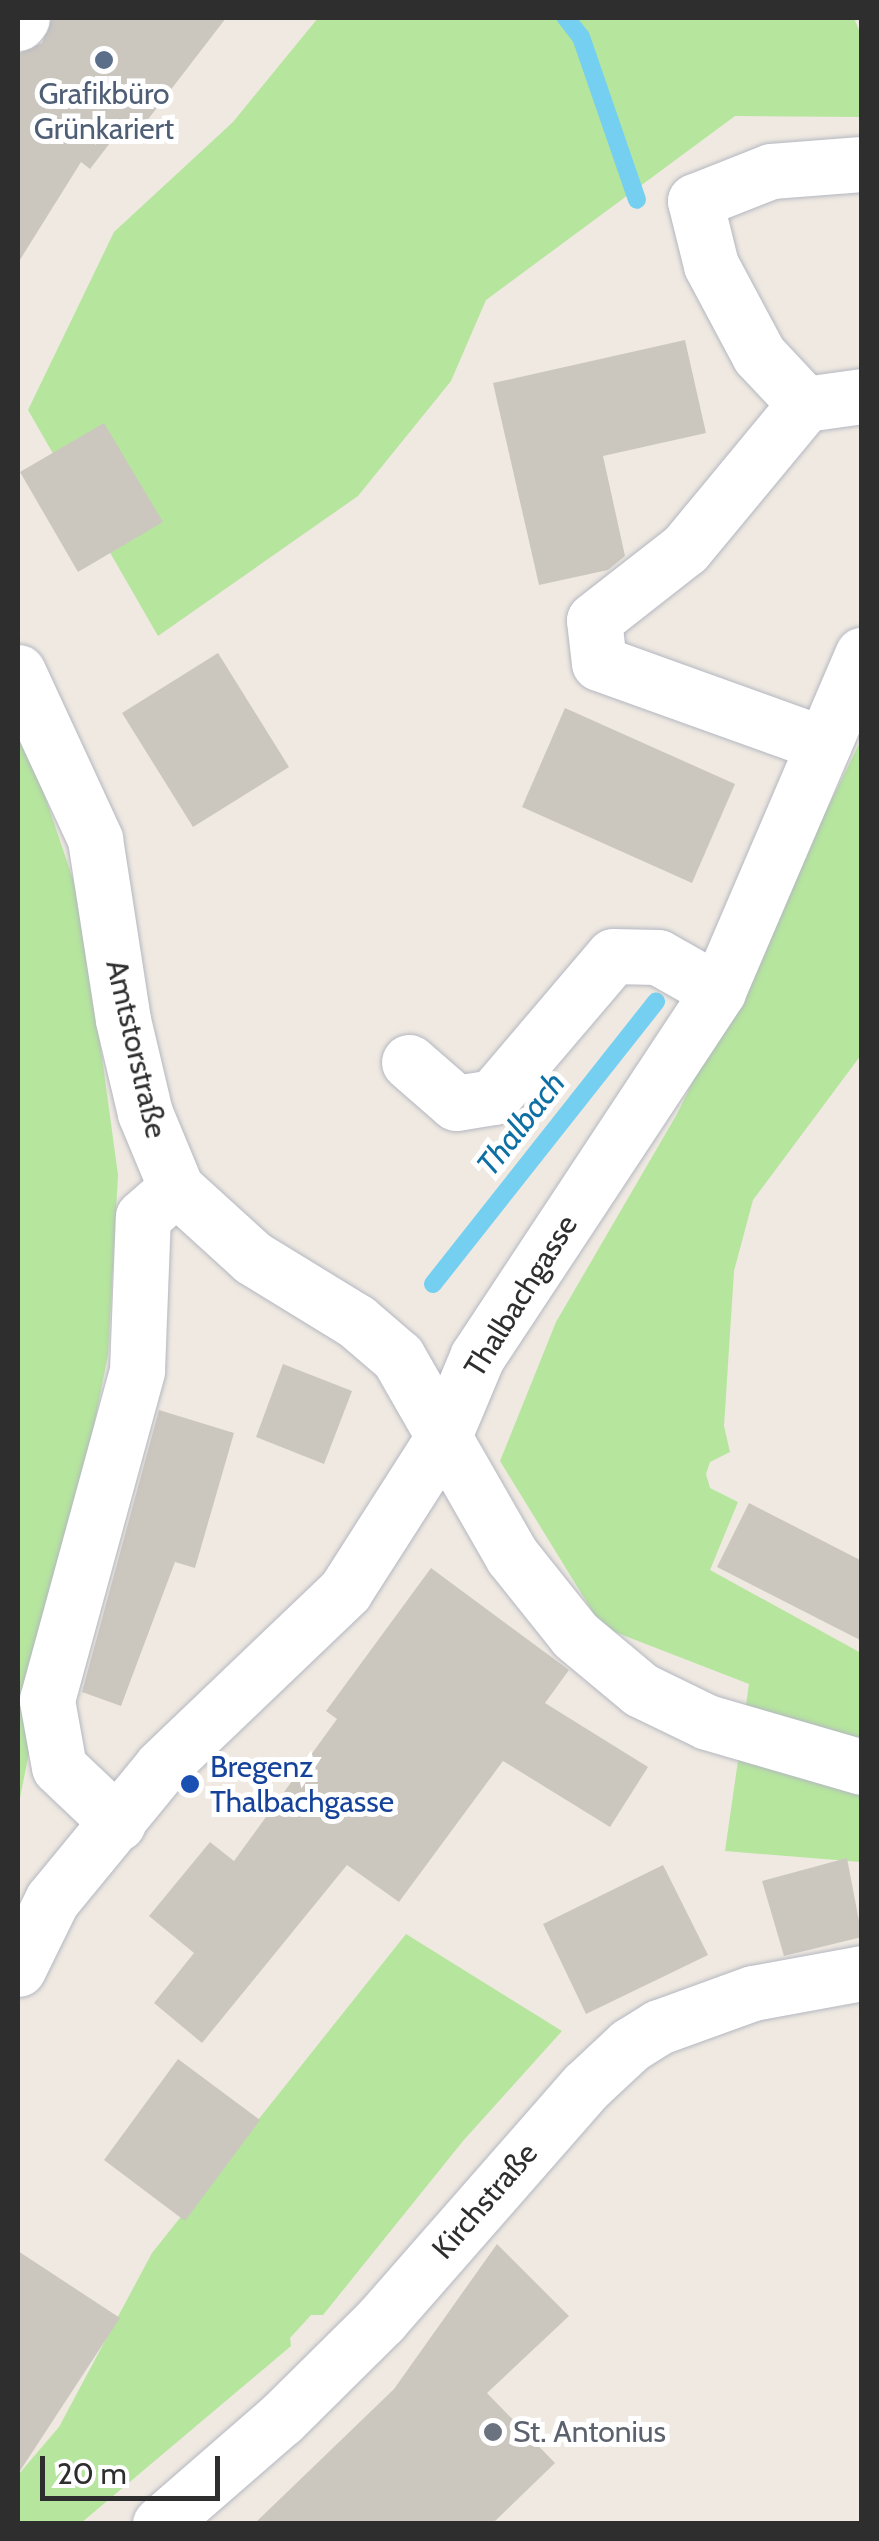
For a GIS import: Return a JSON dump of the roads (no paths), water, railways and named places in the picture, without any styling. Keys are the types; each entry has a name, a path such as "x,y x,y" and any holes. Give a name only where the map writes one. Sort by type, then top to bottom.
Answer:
{"street":[{"path":"805,404 760,354 712,264 696,201 772,170 862,164"},
{"path":"848,700 599,663 594,620 686,548 805,404 862,396"},
{"name":"Amtstorstraße","path":"18,672 95,839 123,1020 145,1113 176,1188 252,1258 356,1321 398,1357 443,1438 544,1599 641,1690 707,1722 862,1767"},
{"name":"Thalbachgasse","path":"18,1969 52,1900 162,1766 345,1591 443,1438 477,1357 718,991 848,700"},
{"path":"409,1062 456,1103 494,1097 613,956 658,957 718,991"},
{"path":"118,1824 59,1767 47,1700 137,1370 143,1218 176,1188"},
{"name":"Kirchstraße","path":"160,2524 368,2332 585,2087 630,2045 659,2026 754,1993 862,1973"}],"waterway":[{"path":"566,18 581,37 637,200"},
{"name":"Thalbach","path":"433,1284 656,1002"}],"place":[{"name":"Grafikbüro Grünkariert","path":"104,60"},
{"name":"Bregenz Thalbachgasse","path":"190,1784"},
{"name":"St. Antonius","path":"493,2432"}]}
